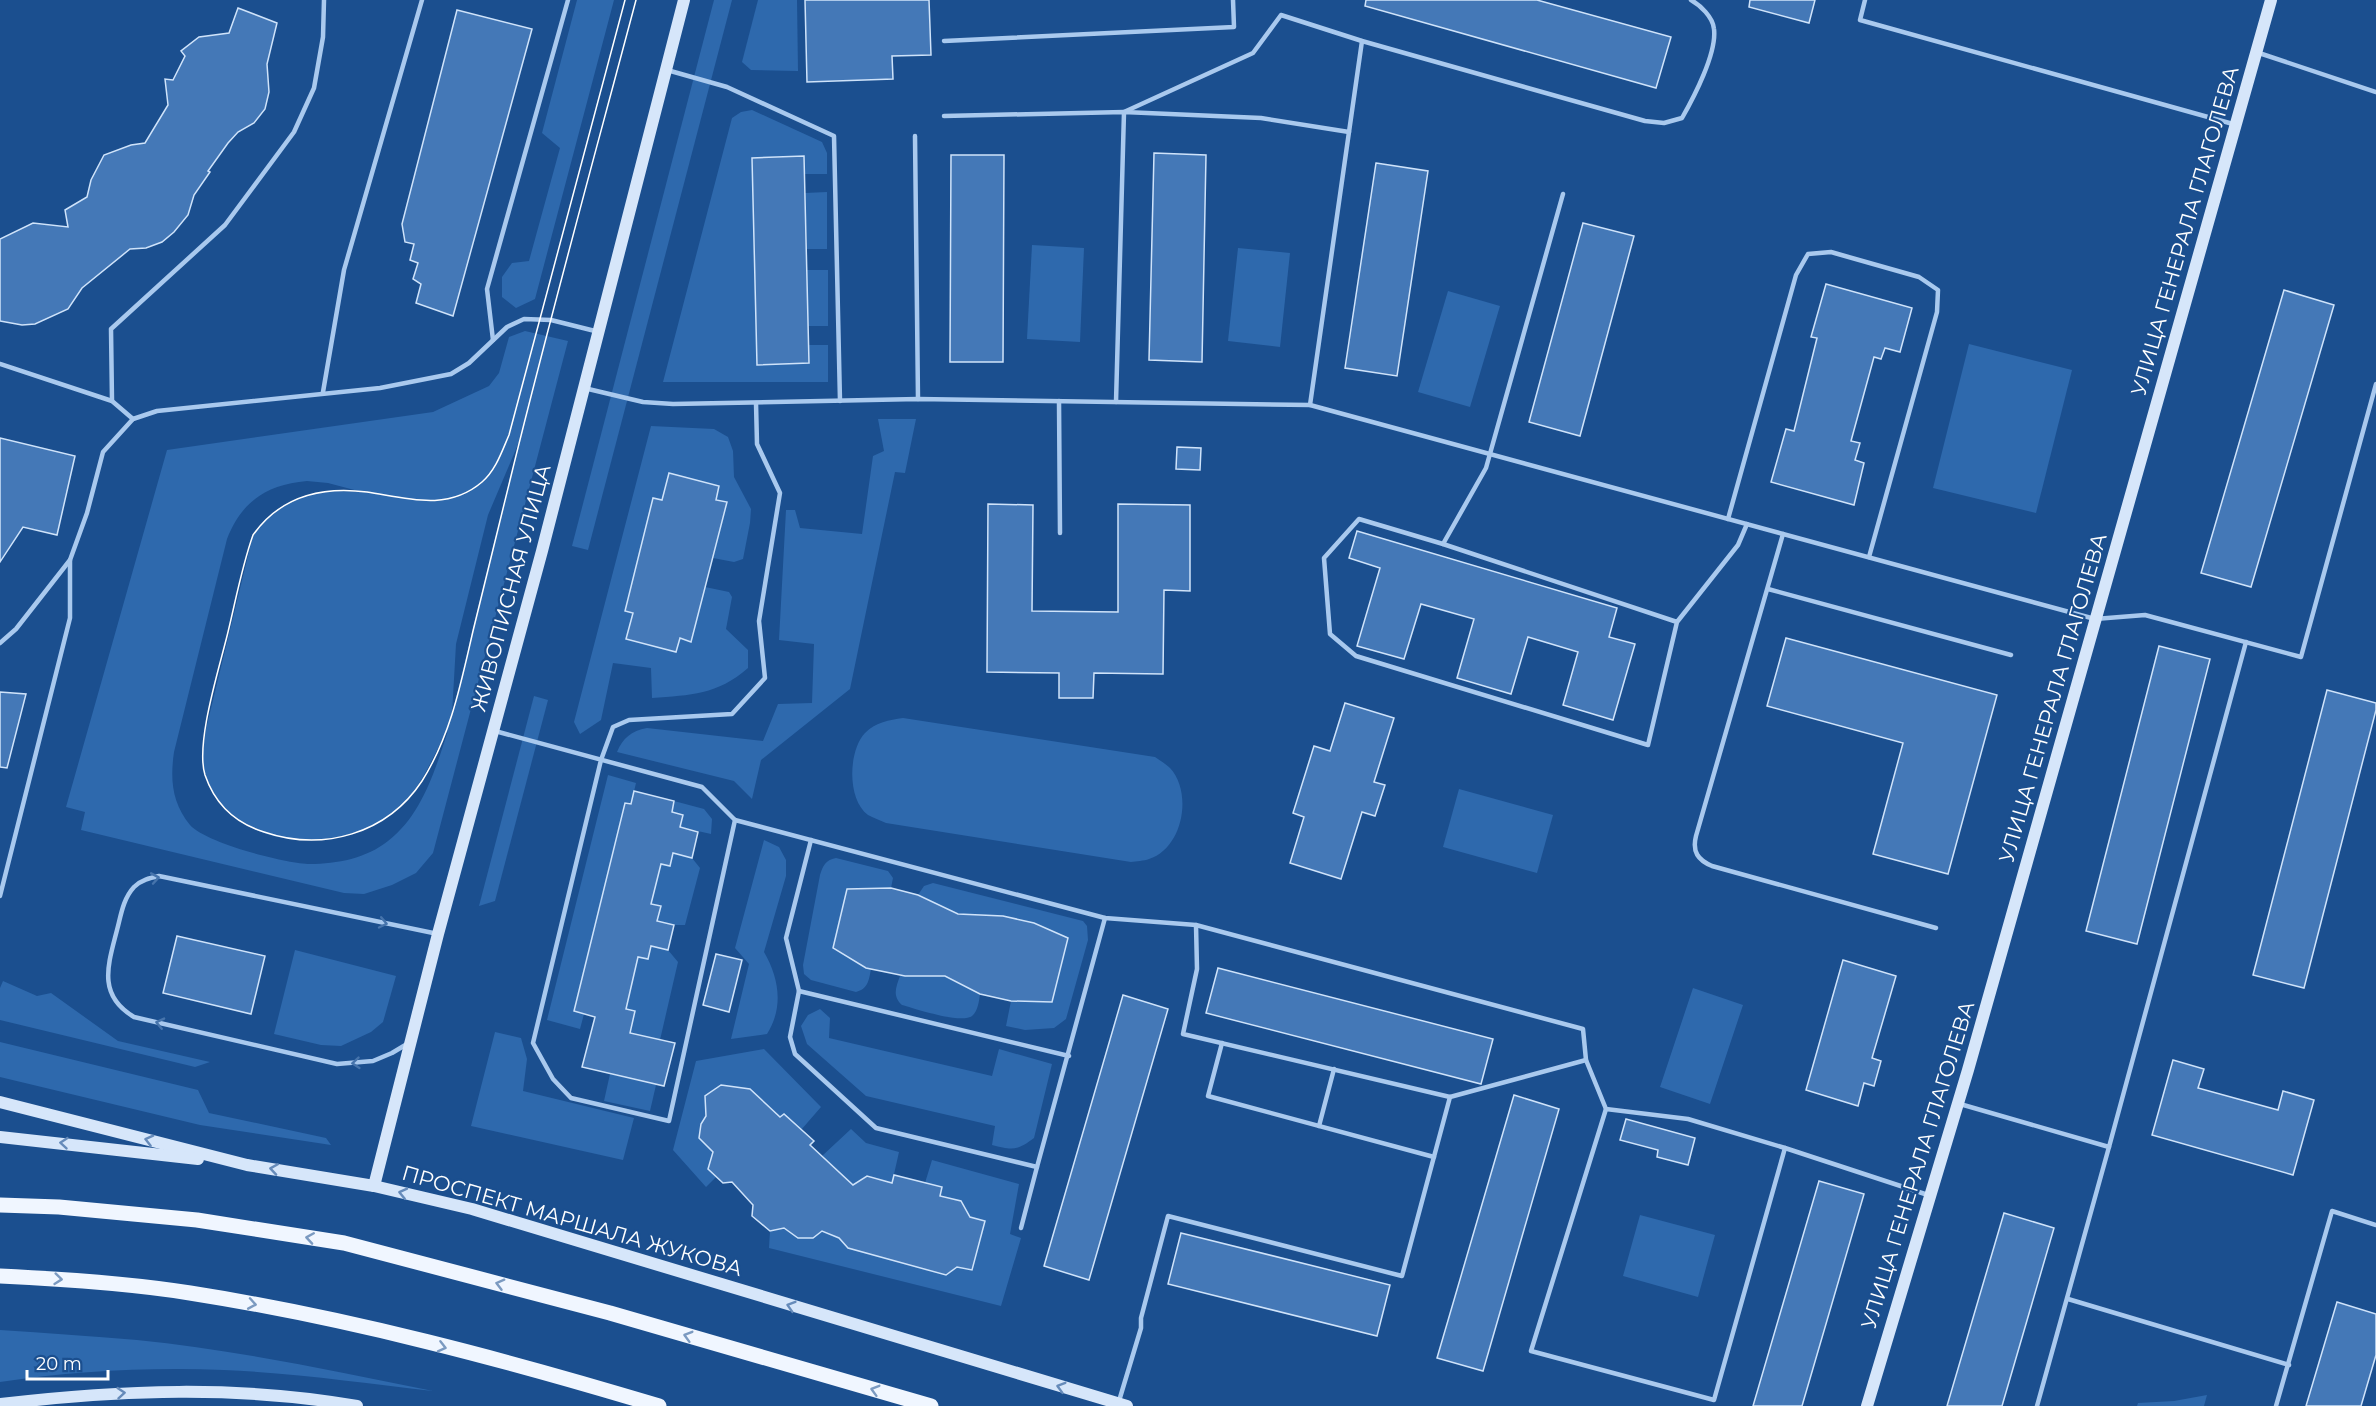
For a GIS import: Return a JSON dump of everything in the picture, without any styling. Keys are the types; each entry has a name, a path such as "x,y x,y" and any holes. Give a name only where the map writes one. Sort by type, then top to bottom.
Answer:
{"main road":[{"path":"0,1204 197,1220 344,1243 610,1313 931,1406"},
{"path":"0,1275 189,1293 336,1320 574,1381 660,1406"}],"street":[{"name":"ЖИВОПИСНАЯ УЛИЦА","path":"374,1186 438,934 599,332 684,0"},
{"name":"УЛИЦА ГЕНЕРАЛА ГЛАГОЛЕВА","path":"1867,1406 1958,1103 2271,0"},
{"name":"ПРОСПЕКТ МАРШАЛА ЖУКОВА","path":"0,1102 247,1165 374,1186 472,1209 1122,1405"},
{"path":"0,1137 247,1165"},
{"path":"0,1404 137,1392 222,1392 310,1398 357,1406"}],"lane":[{"path":"112,400 111,328 225,225 294,132 314,88 323,37 324,0"},
{"path":"323,392 344,270 422,0"},
{"path":"493,340 487,289 568,0"},
{"path":"944,41 1234,27 1233,0"},
{"path":"1124,112 1253,53 1281,15 1362,42 1645,121 1664,123 1682,118 1714,45 1714,26 1700,5 1691,0"},
{"path":"1865,0 1860,20 2236,125"},
{"path":"1310,405 1362,42"},
{"path":"2256,53 2376,92"},
{"path":"666,70 727,87 834,136 840,400"},
{"path":"1116,402 1124,112"},
{"path":"944,116 1124,112 1261,118 1349,132"},
{"path":"915,136 918,399"},
{"path":"1443,544 1486,468 1563,194"},
{"path":"1728,519 1796,275 1808,254 1831,252 1919,277 1938,290 1937,312 1869,557"},
{"path":"0,642 16,629 70,560 87,513 104,452 133,419 157,411 323,392 380,388 451,374 469,363 507,327 524,319 545,319 599,332"},
{"path":"0,364 112,400 133,419"},
{"path":"584,388 643,402 673,404 918,399 1310,405 2096,619 2145,615 2301,657 2376,384"},
{"path":"1059,401 1059,533"},
{"path":"735,820 669,1121 571,1098 553,1079 533,1043 601,760 613,727 629,720 732,714 765,678 759,621 780,493 757,444 756,403"},
{"path":"1677,622 1443,544 1359,519 1324,558 1330,634 1356,656 1648,745 1677,622 1738,545 1747,524"},
{"path":"1784,534 1696,836 1694,844 1696,854 1701,861 1712,866 1936,928"},
{"path":"0,896 70,618 70,560"},
{"path":"1768,589 2011,655"},
{"path":"2037,1406 2246,642"},
{"path":"493,730 702,787 735,820 1105,918 1196,925 1583,1029 1586,1060 1606,1109 1531,1351 1714,1400 1785,1148"},
{"path":"811,840 786,938 799,991 790,1037 795,1054 876,1128 1037,1167"},
{"path":"410,1042 373,1061 337,1064 134,1017 121,1009 112,995 108,981 108,967 125,900 135,886 146,879 159,876 438,934"},
{"path":"1022,1228 1105,918"},
{"path":"1196,925 1197,969 1183,1034 1450,1097 1586,1060"},
{"path":"799,991 1069,1056"},
{"path":"1222,1043 1208,1096 1434,1157"},
{"path":"1319,1126 1334,1069"},
{"path":"1122,1405 1141,1328 1141,1318 1168,1216 1402,1276 1450,1097"},
{"path":"1958,1103 2109,1147"},
{"path":"1606,1109 1688,1119 1930,1196"},
{"path":"2276,1406 2332,1211 2376,1225"},
{"path":"2068,1299 2289,1365"}],"shaded area":[{"path":"577,0 614,0 535,299 516,308 502,297 502,277 512,263 529,261 560,148 542,133"},
{"path":"714,0 732,0 588,550 572,546"},
{"path":"758,0 797,0 798,71 751,70 742,62"},
{"path":"752,110 822,142 827,153 827,174 805,174 804,156 752,158 757,364 809,363 809,345 828,345 828,382 663,382 732,118 741,112"},
{"path":"827,192 827,249 807,249 805,193"},
{"path":"1032,245 1084,248 1080,342 1027,339"},
{"path":"1238,248 1290,253 1280,347 1228,341"},
{"path":"807,270 828,270 828,326 808,326"},
{"path":"1448,291 1500,306 1470,407 1418,392"},
{"path":"525,331 568,341 433,853 416,873 392,885 364,894 344,893 81,830 85,812 66,807 167,450 433,412 489,386 499,373 509,337","holes":["519,442 452,714 456,644 488,515","307,481 328,483 362,492 322,492 298,498 278,509 253,535 203,746 205,774 217,799 235,817 257,830 283,838 310,840 337,838 363,830 386,818 408,799 448,731 426,791 400,830 380,847 361,856 331,863 310,864 247,851 199,832 190,825 179,808 172,772 174,752 227,539 233,526 240,514 257,497 279,486"]},
{"path":"1969,344 2072,370 2036,513 1933,488"},
{"path":"878,419 916,419 905,473 895,472 850,689 761,760 752,799 734,781 617,752 628,736 647,728 763,741 778,704 812,703 814,644 779,640 786,510 795,510 800,528 862,534 873,456 884,451"},
{"path":"651,426 714,429 728,437 733,451 734,477 751,509 750,523 743,559 734,562 713,558 727,503 716,500 719,486 669,474 662,500 653,498 625,611 633,613 626,639 676,652 680,638 690,641 705,587 729,592 732,597 726,629 748,650 748,668 737,677 714,689 652,698 651,668 613,663 601,720 580,734 574,722"},
{"path":"534,696 548,700 495,901 479,906"},
{"path":"903,718 1155,757 1170,768 1181,791 1181,819 1177,832 1161,853 1147,860 1131,862 886,823 868,815 861,808 853,787 853,763 859,741 869,729 878,724"},
{"path":"608,775 636,783 631,804 625,803 574,1010 584,1014 580,1029 547,1020"},
{"path":"1459,789 1553,815 1537,873 1443,847"},
{"path":"674,801 704,809 712,819 711,834 680,827 683,815 672,812"},
{"path":"764,840 779,847 786,860 786,876 764,952 776,982 778,993 776,1013 767,1034 731,1039 749,964 735,948"},
{"path":"673,853 692,858 700,868 685,925 657,921 661,906 651,904 661,864 670,866"},
{"path":"836,858 888,871 893,878 891,888 847,889 833,947 871,969 869,980 860,991 856,992 811,980 804,974 803,965 820,875 825,864"},
{"path":"933,883 1083,921 1087,926 1088,940 1066,1019 1054,1028 1025,1030 1006,1026 1011,1001 1052,1002 1067,938 1034,923 1003,916 958,914 918,895 924,886"},
{"path":"651,946 668,950 678,962 660,1040 630,1033 635,1012 626,1009 638,957 648,959"},
{"path":"295,950 396,976 383,1022 371,1032 341,1046 321,1045 274,1034"},
{"path":"900,976 945,976 980,994 977,1009 972,1016 958,1018 902,1005 896,995"},
{"path":"3,981 37,996 51,993 118,1041 210,1062 195,1067 0,1020 0,988"},
{"path":"1693,988 1743,1005 1710,1104 1660,1087"},
{"path":"820,1009 830,1018 829,1038 992,1076 999,1049 1052,1064 1034,1138 1014,1148 992,1145 995,1126 866,1096 807,1044 801,1026 808,1015"},
{"path":"495,1032 521,1038 527,1059 523,1091 634,1118 623,1160 471,1126"},
{"path":"0,1042 198,1090 209,1113 326,1138 331,1145 200,1125 0,1077"},
{"path":"764,1049 821,1107 801,1130 784,1114 780,1117 750,1089 721,1085 705,1096 706,1116 701,1124 699,1138 713,1152 708,1169 716,1177 706,1187 673,1150 696,1061"},
{"path":"610,1074 656,1085 650,1111 604,1101"},
{"path":"851,1129 866,1143 899,1152 892,1183 867,1176 853,1185 822,1156"},
{"path":"932,1160 1019,1184 1010,1234 1021,1238 1001,1306 769,1248 770,1231 784,1228 798,1238 813,1238 822,1231 839,1238 848,1248 946,1275 957,1267 972,1270 985,1221 970,1217 961,1201 940,1196 942,1187 925,1183"},
{"path":"1640,1215 1715,1235 1698,1297 1623,1276"},
{"path":"0,1330 137,1340 211,1349 433,1391 276,1373 196,1369 83,1373 0,1382"},
{"path":"2207,1395 2204,1406 2137,1406 2138,1403 2174,1401"}],"building":[{"path":"805,0 929,0 931,55 892,56 893,79 807,82"},
{"path":"1366,0 1537,0 1671,37 1656,88 1365,6"},
{"path":"1750,0 1815,0 1809,23 1749,7"},
{"path":"238,8 277,23 267,64 269,92 265,109 254,123 238,132 228,143 194,195 188,215 162,242 146,248 130,249 82,288 68,309 35,324 22,325 0,321 0,239 33,223 68,227 65,210 87,197 91,180 104,155 131,145 145,143 168,105 165,79 173,80 185,56 181,51 199,37 229,33"},
{"path":"457,10 532,29 453,316 416,303 421,284 413,279 418,263 410,260 414,244 405,242 402,224"},
{"path":"1154,153 1206,155 1202,362 1149,360"},
{"path":"951,155 1004,155 1003,362 950,362"},
{"path":"804,156 809,363 757,365 752,158"},
{"path":"1376,163 1428,171 1397,376 1345,368"},
{"path":"1583,223 1634,236 1580,436 1529,422"},
{"path":"1826,284 1912,308 1900,352 1885,348 1881,359 1874,357 1851,441 1860,443 1855,460 1864,463 1854,505 1771,482 1786,429 1794,431 1817,338 1811,337"},
{"path":"2284,290 2334,305 2251,587 2201,573"},
{"path":"0,438 75,456 57,535 23,527 0,562"},
{"path":"1177,447 1201,448 1200,470 1176,469"},
{"path":"669,473 719,486 716,500 727,502 691,642 680,638 676,652 626,639 633,613 625,611 653,498 662,500"},
{"path":"988,504 1033,505 1032,611 1118,612 1118,504 1190,505 1190,591 1164,590 1163,674 1094,673 1093,698 1059,698 1059,673 987,672"},
{"path":"1357,531 1617,608 1609,637 1635,644 1613,720 1563,705 1578,652 1528,637 1511,694 1457,678 1474,619 1421,604 1404,659 1357,646 1380,568 1349,558"},
{"path":"1786,638 1997,695 1948,874 1873,854 1903,743 1767,706"},
{"path":"2159,646 2210,659 2137,944 2086,931"},
{"path":"2327,690 2376,703 2376,710 2304,988 2253,975"},
{"path":"0,692 26,694 7,768 0,767"},
{"path":"1345,703 1394,718 1374,782 1385,785 1375,816 1362,812 1341,879 1290,863 1304,817 1293,813 1314,746 1330,751"},
{"path":"634,791 674,801 672,812 683,815 680,827 698,832 692,858 673,853 670,866 661,864 651,904 661,906 657,921 674,925 668,950 651,946 648,959 638,957 626,1009 635,1011 630,1033 675,1043 664,1086 582,1067 595,1017 574,1011 625,803 631,804"},
{"path":"891,888 918,895 958,914 1003,916 1034,923 1068,938 1052,1002 1011,1001 980,994 945,976 905,976 866,968 833,948 847,889"},
{"path":"177,936 265,956 251,1014 163,993"},
{"path":"716,954 742,960 729,1012 703,1005"},
{"path":"1843,960 1896,976 1872,1058 1881,1061 1874,1086 1864,1083 1858,1106 1806,1090"},
{"path":"1218,968 1493,1039 1481,1084 1206,1013"},
{"path":"1123,995 1168,1009 1089,1280 1044,1266"},
{"path":"2173,1060 2204,1069 2198,1088 2278,1110 2283,1091 2314,1100 2293,1175 2152,1135"},
{"path":"721,1085 750,1089 780,1117 784,1114 814,1141 810,1145 853,1185 867,1176 892,1183 894,1175 942,1187 940,1196 961,1201 970,1217 985,1221 972,1270 957,1267 946,1275 848,1248 839,1238 822,1231 813,1238 798,1238 784,1228 770,1231 752,1216 753,1205 732,1182 723,1183 708,1169 713,1152 699,1138 701,1124 706,1116 705,1096"},
{"path":"1514,1095 1559,1109 1483,1371 1437,1358"},
{"path":"1626,1119 1695,1138 1688,1165 1657,1157 1658,1150 1620,1140"},
{"path":"1819,1181 1864,1194 1802,1406 1753,1406"},
{"path":"2004,1213 2054,1228 2002,1406 1947,1406"},
{"path":"1181,1233 1390,1285 1377,1336 1168,1284"},
{"path":"2337,1302 2376,1314 2376,1355 2361,1406 2306,1406"}],"tram line":[{"path":"625,0 509,435 491,472 469,491 441,500 411,499 350,491 318,493 303,497 276,511 253,535 210,704 203,744 203,761 209,785 220,803 235,818 254,828 286,838 309,840 331,839 372,826 391,814 408,799 422,781 441,745 459,689 541,357 636,0"}]}
